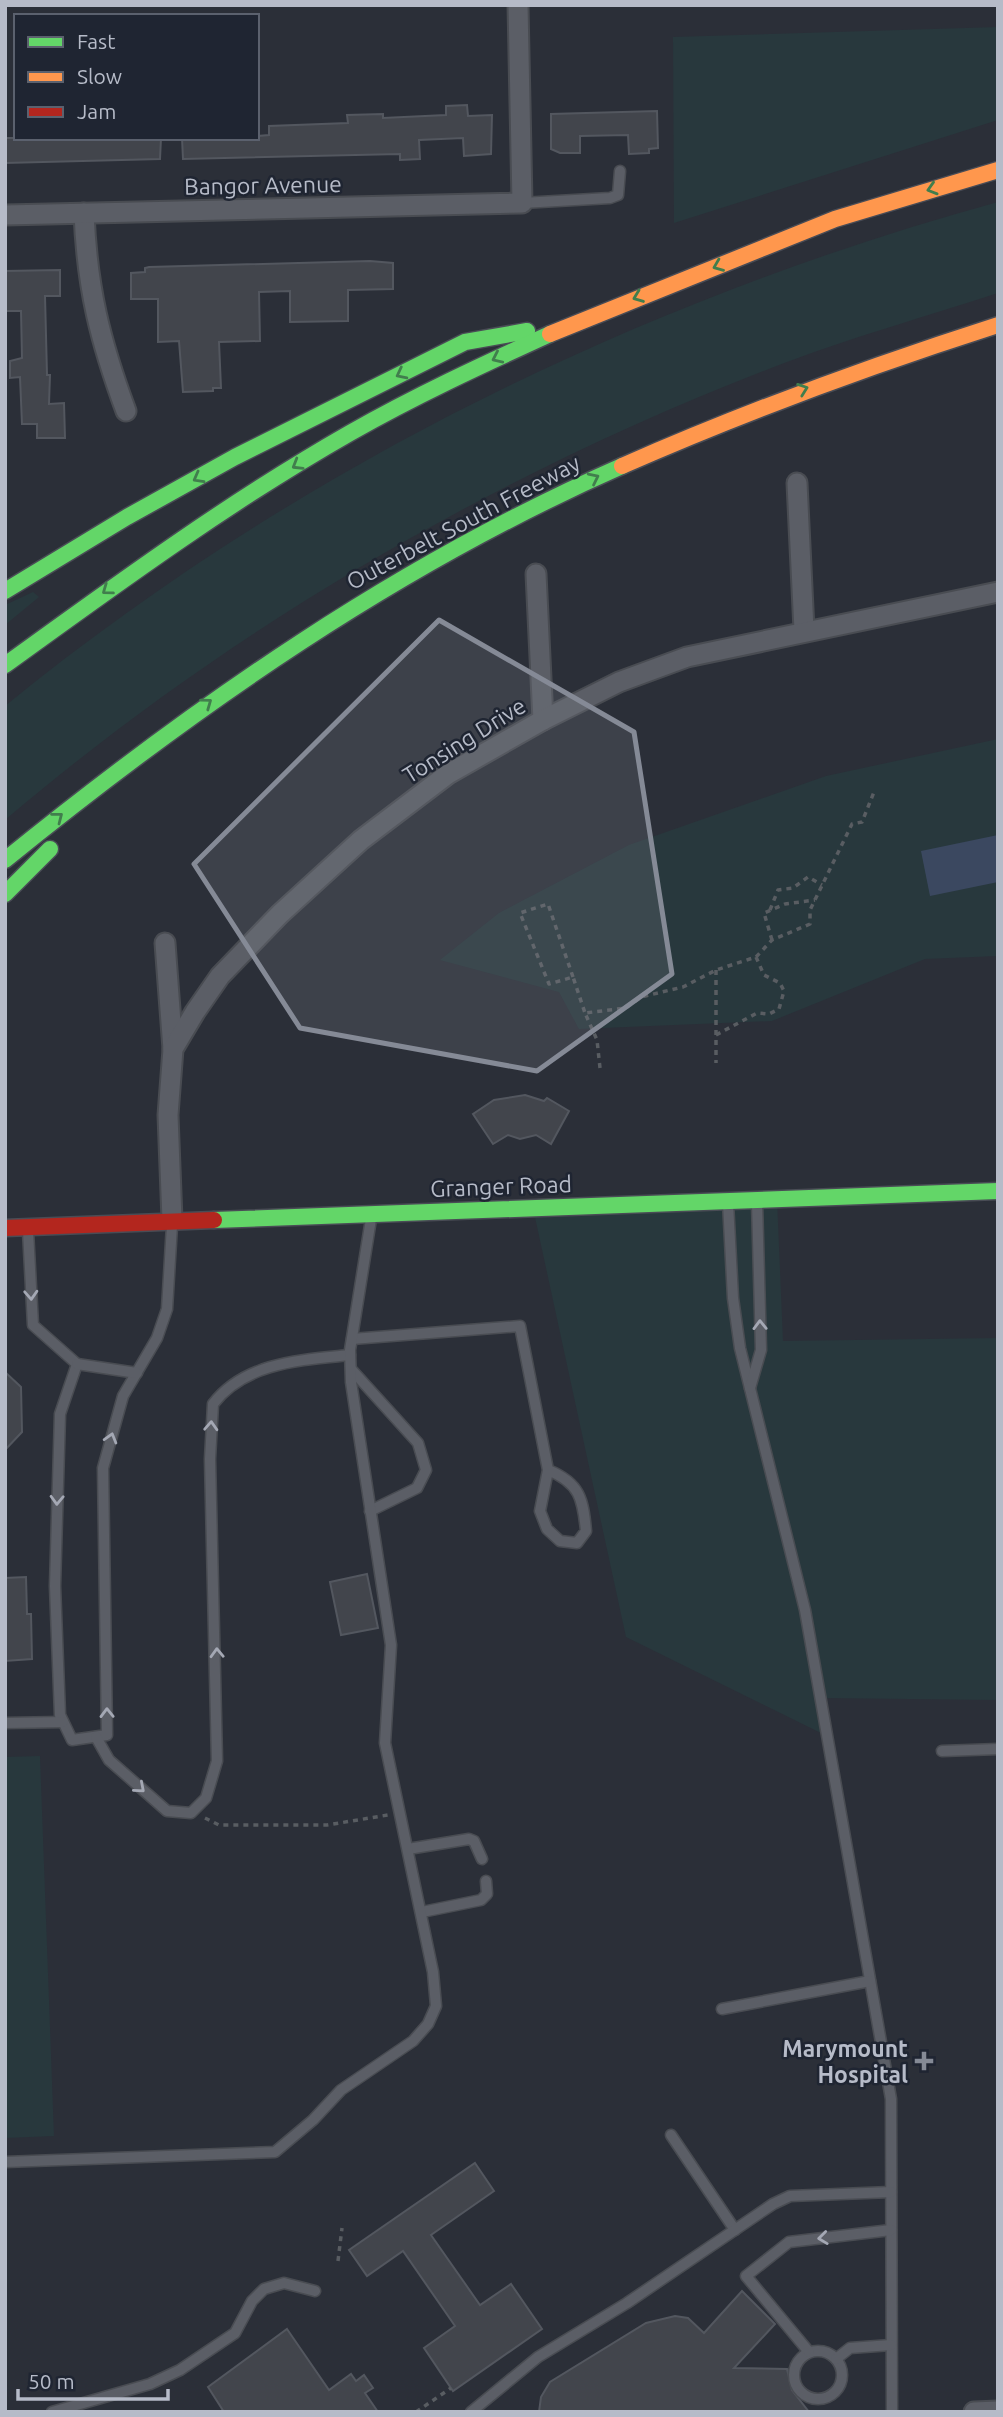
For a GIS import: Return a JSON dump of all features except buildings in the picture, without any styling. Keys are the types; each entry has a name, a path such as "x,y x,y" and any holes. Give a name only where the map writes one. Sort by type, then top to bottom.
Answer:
{"main road":[{"path":"5,665 174,543 337,441 434,387 582,319 835,219 998,170"},
{"path":"5,591 127,517 235,457 465,342 582,319"},
{"name":"Outerbelt South Freeway","path":"5,860 152,743 293,645 392,583 496,525 628,461 732,416 834,378 998,325"},
{"path":"5,894 152,743"},
{"name":"Granger Road","path":"5,1228 998,1191"}],"street":[{"path":"518,5 522,202"},
{"name":"Bangor Avenue","path":"5,215 522,202"},
{"path":"85,214 86,270 102,347 126,411"},
{"path":"797,483 804,630"},
{"path":"536,574 543,720"},
{"name":"Tonsing Drive","path":"172,1220 168,1115 173,1049 220,976 280,914 361,840 448,774 543,720 619,682 687,657 804,630 998,592"},
{"path":"166,943 173,1049"},
{"path":"974,2412 998,2411"}],"lane":[{"path":"522,202 610,198 618,195 620,171"},
{"path":"749,1392 761,1350 757,1201"},
{"path":"728,1202 733,1298 749,1392 805,1610 891,2099 892,2412"},
{"path":"5,2162 275,2152 313,2120 341,2090 413,2041 428,2024 436,2006 422,1912 385,1744 391,1645 351,1369 352,1339 372,1213"},
{"path":"77,1364 60,1414 55,1586 60,1715 72,1740 107,1735 103,1468 123,1396 157,1338 167,1309 172,1220"},
{"path":"27,1227 33,1325 77,1364 137,1373"},
{"path":"352,1339 520,1326 548,1470 540,1511 547,1529 560,1541 576,1543 586,1531 579,1493 567,1478 548,1470"},
{"path":"96,1737 109,1760 167,1811 193,1811 206,1798 217,1761 210,1459 213,1404 242,1377 280,1364 350,1355"},
{"path":"351,1369 418,1443 426,1470 417,1488 370,1511"},
{"path":"5,1723 64,1722"},
{"path":"942,1751 998,1749"},
{"path":"408,1849 470,1839 474,1841 482,1859"},
{"path":"422,1912 481,1900 487,1894 486,1881"},
{"path":"722,2009 870,1981"},
{"path":"671,2135 735,2230"},
{"path":"471,2412 538,2357 627,2303 790,2196 891,2192"},
{"path":"809,2352 746,2276 789,2242 891,2230"},
{"path":"52,2412 150,2384 180,2370 235,2333 252,2301 264,2289 284,2283 315,2291"},
{"path":"835,2359 850,2348 891,2345"},
{"path":"809,2352 825,2352 835,2359 841,2368 840,2384 829,2396 814,2398 800,2391 794,2377 797,2362 809,2352"}],"path":[{"path":"585,1013 626,1008 641,997 683,988 716,970 756,957 772,940 810,924 810,909 852,824 862,822 874,792"},
{"path":"770,910 778,890 793,888 808,877 822,885"},
{"path":"772,940 764,912 785,904 815,900"},
{"path":"573,977 549,984 520,913 548,904 573,977 585,1013 597,1040 600,1068"},
{"path":"716,1035 757,1013 769,1014 779,1009 784,991 780,983 764,975 756,957"},
{"path":"716,970 716,1063"},
{"path":"193,1811 219,1825 245,1826 327,1825 400,1813"},
{"path":"338,2261 342,2228"},
{"path":"416,2412 451,2388"}],"highlighted area":[{"path":"439,620 634,732 672,974 537,1071 300,1028 194,864"}],"shaded area":[{"path":"998,27 998,120 674,223 673,37"},
{"path":"998,202 998,293 787,362 578,451 476,502 279,617 94,748 5,820 5,706 116,621 231,542 351,469 475,403 602,343 732,289 864,242"},
{"path":"33,592 39,597 5,625 5,605"},
{"path":"998,739 998,956 925,959 772,1021 579,1029 559,992 440,960 499,913 629,845 826,776"},
{"path":"777,1200 783,1341 998,1338 998,1700 821,1698 827,1736 626,1637 533,1208"},
{"path":"40,1756 54,2136 5,2138 5,1757"}],"water":[{"path":"998,835 998,882 930,896 921,851"}],"traffic: fast":[{"path":"5,591 127,517 235,457 465,342 527,331"},
{"path":"5,665 174,544 305,459 399,406 550,334"},
{"path":"5,860 150,747 300,642 457,548 622,466"},
{"path":"5,894 50,849"},
{"path":"214,1220 998,1191"}],"traffic: slow":[{"path":"550,334 835,219 998,170"},
{"path":"622,466 808,391 998,325"}],"traffic: jam":[{"path":"5,1228 214,1220"}],"place":[{"name":"Marymount Hospital","path":"924,2061"}]}
